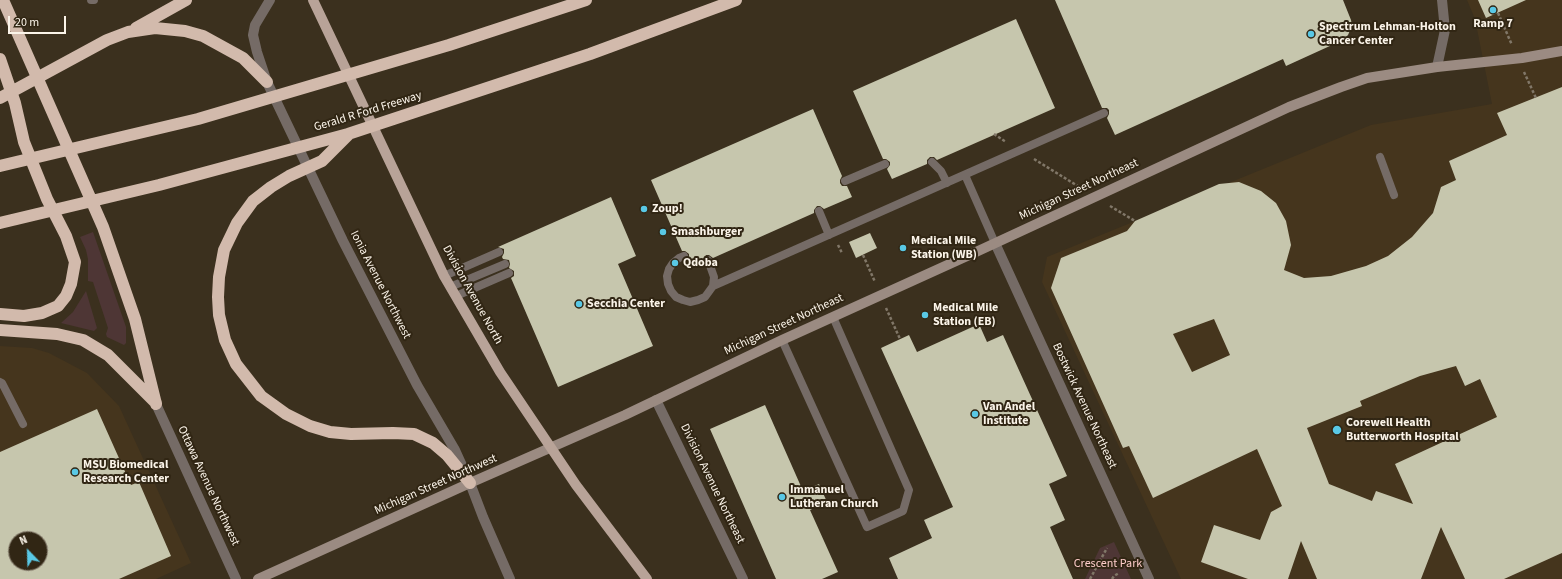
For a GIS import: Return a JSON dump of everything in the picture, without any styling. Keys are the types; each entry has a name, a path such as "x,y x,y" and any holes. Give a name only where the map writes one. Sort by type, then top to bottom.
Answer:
{"highway":[{"path":"3,0 103,227 135,319 156,404"},
{"path":"0,98 107,40 128,32 186,0"},
{"path":"0,166 198,119 441,47 553,12 586,0"},
{"name":"Gerald R Ford Freeway","path":"0,223 159,185 348,134 590,54 736,0"},
{"path":"128,32 154,28 168,28 203,36 243,58 267,82"},
{"path":"0,58 15,103 24,142 47,200 66,236 75,262 71,284 66,296 58,306 42,313 24,316 0,314"},
{"path":"348,134 322,161 289,176 270,187 253,201 237,223 224,250 219,284 219,315 226,340 236,364 261,396 286,414 310,426 330,432 351,434 414,434 430,441 438,447 447,455 470,482"},
{"path":"0,330 57,334 83,340 108,355 156,404"}],"main road":[{"name":"Division Avenue North","path":"313,0 450,287 500,372 576,485 647,579"},
{"name":"Michigan Street Northeast","path":"625,415 782,340 996,243 1289,107 1367,78 1437,67 1522,58 1562,51"},
{"name":"Michigan Street Northwest","path":"258,579 470,482 498,472 625,415"}],"street":[{"name":"Ionia Avenue Northwest","path":"270,0 256,25 253,35 267,82 342,241 417,385 455,450 470,482 483,517 510,579"},
{"path":"1437,67 1445,30 1442,0"},
{"name":"Bostwick Avenue Northeast","path":"996,243 1148,579"},
{"name":"Division Avenue Northeast","path":"656,400 743,579"},
{"name":"Ottawa Avenue Northwest","path":"156,404 236,579"}],"lane":[{"path":"713,286 1104,113"},
{"path":"1380,157 1394,195"},
{"path":"932,162 941,171 947,183"},
{"path":"844,181 885,164"},
{"path":"965,175 996,243"},
{"path":"819,211 829,235"},
{"path":"444,276 499,252"},
{"path":"684,256 673,263 669,269 667,276 668,284 676,297 690,302 705,297 713,286 714,277 708,260"},
{"path":"450,287 505,264"},
{"path":"456,296 508,273"},
{"path":"782,340 867,527 903,511 908,490 833,317"},
{"path":"0,382 2,383 22,424"}],"path":[{"path":"994,134 1008,143"},
{"path":"1028,155 1081,188"},
{"path":"1108,205 1135,221"},
{"path":"1090,579 1107,548"},
{"path":"1112,579 1118,573"}],"shaded area":[{"name":"Corewell Health Butterworth Hospital","path":"1467,0 1562,0 1562,579 1181,579 1042,282 1047,257 1371,125 1492,104 1475,19"},
{"name":"MSU Biomedical Research Center","path":"0,346 32,348 49,353 87,373 119,406 191,563 156,579 0,579"}],"green space":[{"path":"93,232 126,327 126,343 124,345 107,337 106,334 108,328 93,282 88,281 88,259 80,237"},
{"path":"86,291 97,328 94,331 61,323 73,312"},
{"name":"Crescent Park","path":"1114,542 1131,579 1085,579 1100,548"}],"building":[{"path":"1055,0 1343,0 1352,26 1348,35 1343,40 1286,66 1283,59 1115,135 1107,118 1109,110 1107,108 1102,108"},
{"name":"Ramp 7","path":"1478,0 1526,0 1486,18"},
{"path":"1016,19 1055,108 937,160 934,157 930,157 927,160 927,164 892,179 887,169 890,162 883,159 853,91"},
{"name":"Corewell Health Butterworth Hospital","path":"1562,87 1562,553 1504,579 1465,579 1441,527 1421,579 1317,579 1301,541 1288,579 1248,579 1201,562 1214,525 1260,540 1271,512 1282,506 1257,449 1153,498 1129,446 1123,448 1051,288 1061,258 1127,231 1135,221 1219,184 1239,182 1261,191 1276,203 1286,221 1291,245 1284,270 1304,278 1331,276 1366,266 1388,256 1412,237 1433,213 1441,187 1456,180 1449,161 1507,135 1497,113","holes":["1214,319 1230,355 1192,372 1173,334","1456,366 1465,386 1480,379 1497,417 1395,464 1413,504 1376,491 1372,501 1329,484 1307,428 1362,406 1360,401 1420,376"]},
{"path":"813,109 842,176 840,183 842,186 847,186 852,197 824,209 817,206 814,213 713,258 706,255 703,262 690,268 686,261 689,254 682,251 651,180"},
{"name":"Secchia Center","path":"611,197 636,256 618,264 653,346 558,387 511,278 514,276 514,271 509,268 509,260 503,259 502,257 504,249 498,247"},
{"path":"870,233 877,248 856,258 849,242"},
{"name":"Van Andel Institute","path":"979,324 987,342 1003,335 1067,476 1049,484 1065,520 1050,527 1073,579 898,579 889,558 932,538 924,520 953,507 881,348 909,335 917,352"},
{"name":"Immanuel Lutheran Church","path":"765,405 803,491 819,484 827,502 810,510 838,572 822,579 776,579 710,429"},
{"name":"MSU Biomedical Research Center","path":"97,409 131,485 139,482 171,556 119,579 0,579 0,452"}],"place":[{"name":"Ramp 7","path":"1493,10"},
{"name":"Spectrum Lehman-Holton Cancer Center","path":"1311,34"},
{"name":"Zoup!","path":"644,209"},
{"name":"Smashburger","path":"663,232"},
{"name":"Medical Mile Station (WB)","path":"903,248"},
{"name":"Qdoba","path":"675,263"},
{"name":"Secchia Center","path":"579,304"},
{"name":"Medical Mile Station (EB)","path":"925,315"},
{"name":"Van Andel Institute","path":"975,414"},
{"name":"Corewell Health Butterworth Hospital","path":"1337,430"},
{"name":"MSU Biomedical Research Center","path":"75,472"},
{"name":"Immanuel Lutheran Church","path":"782,497"}]}
